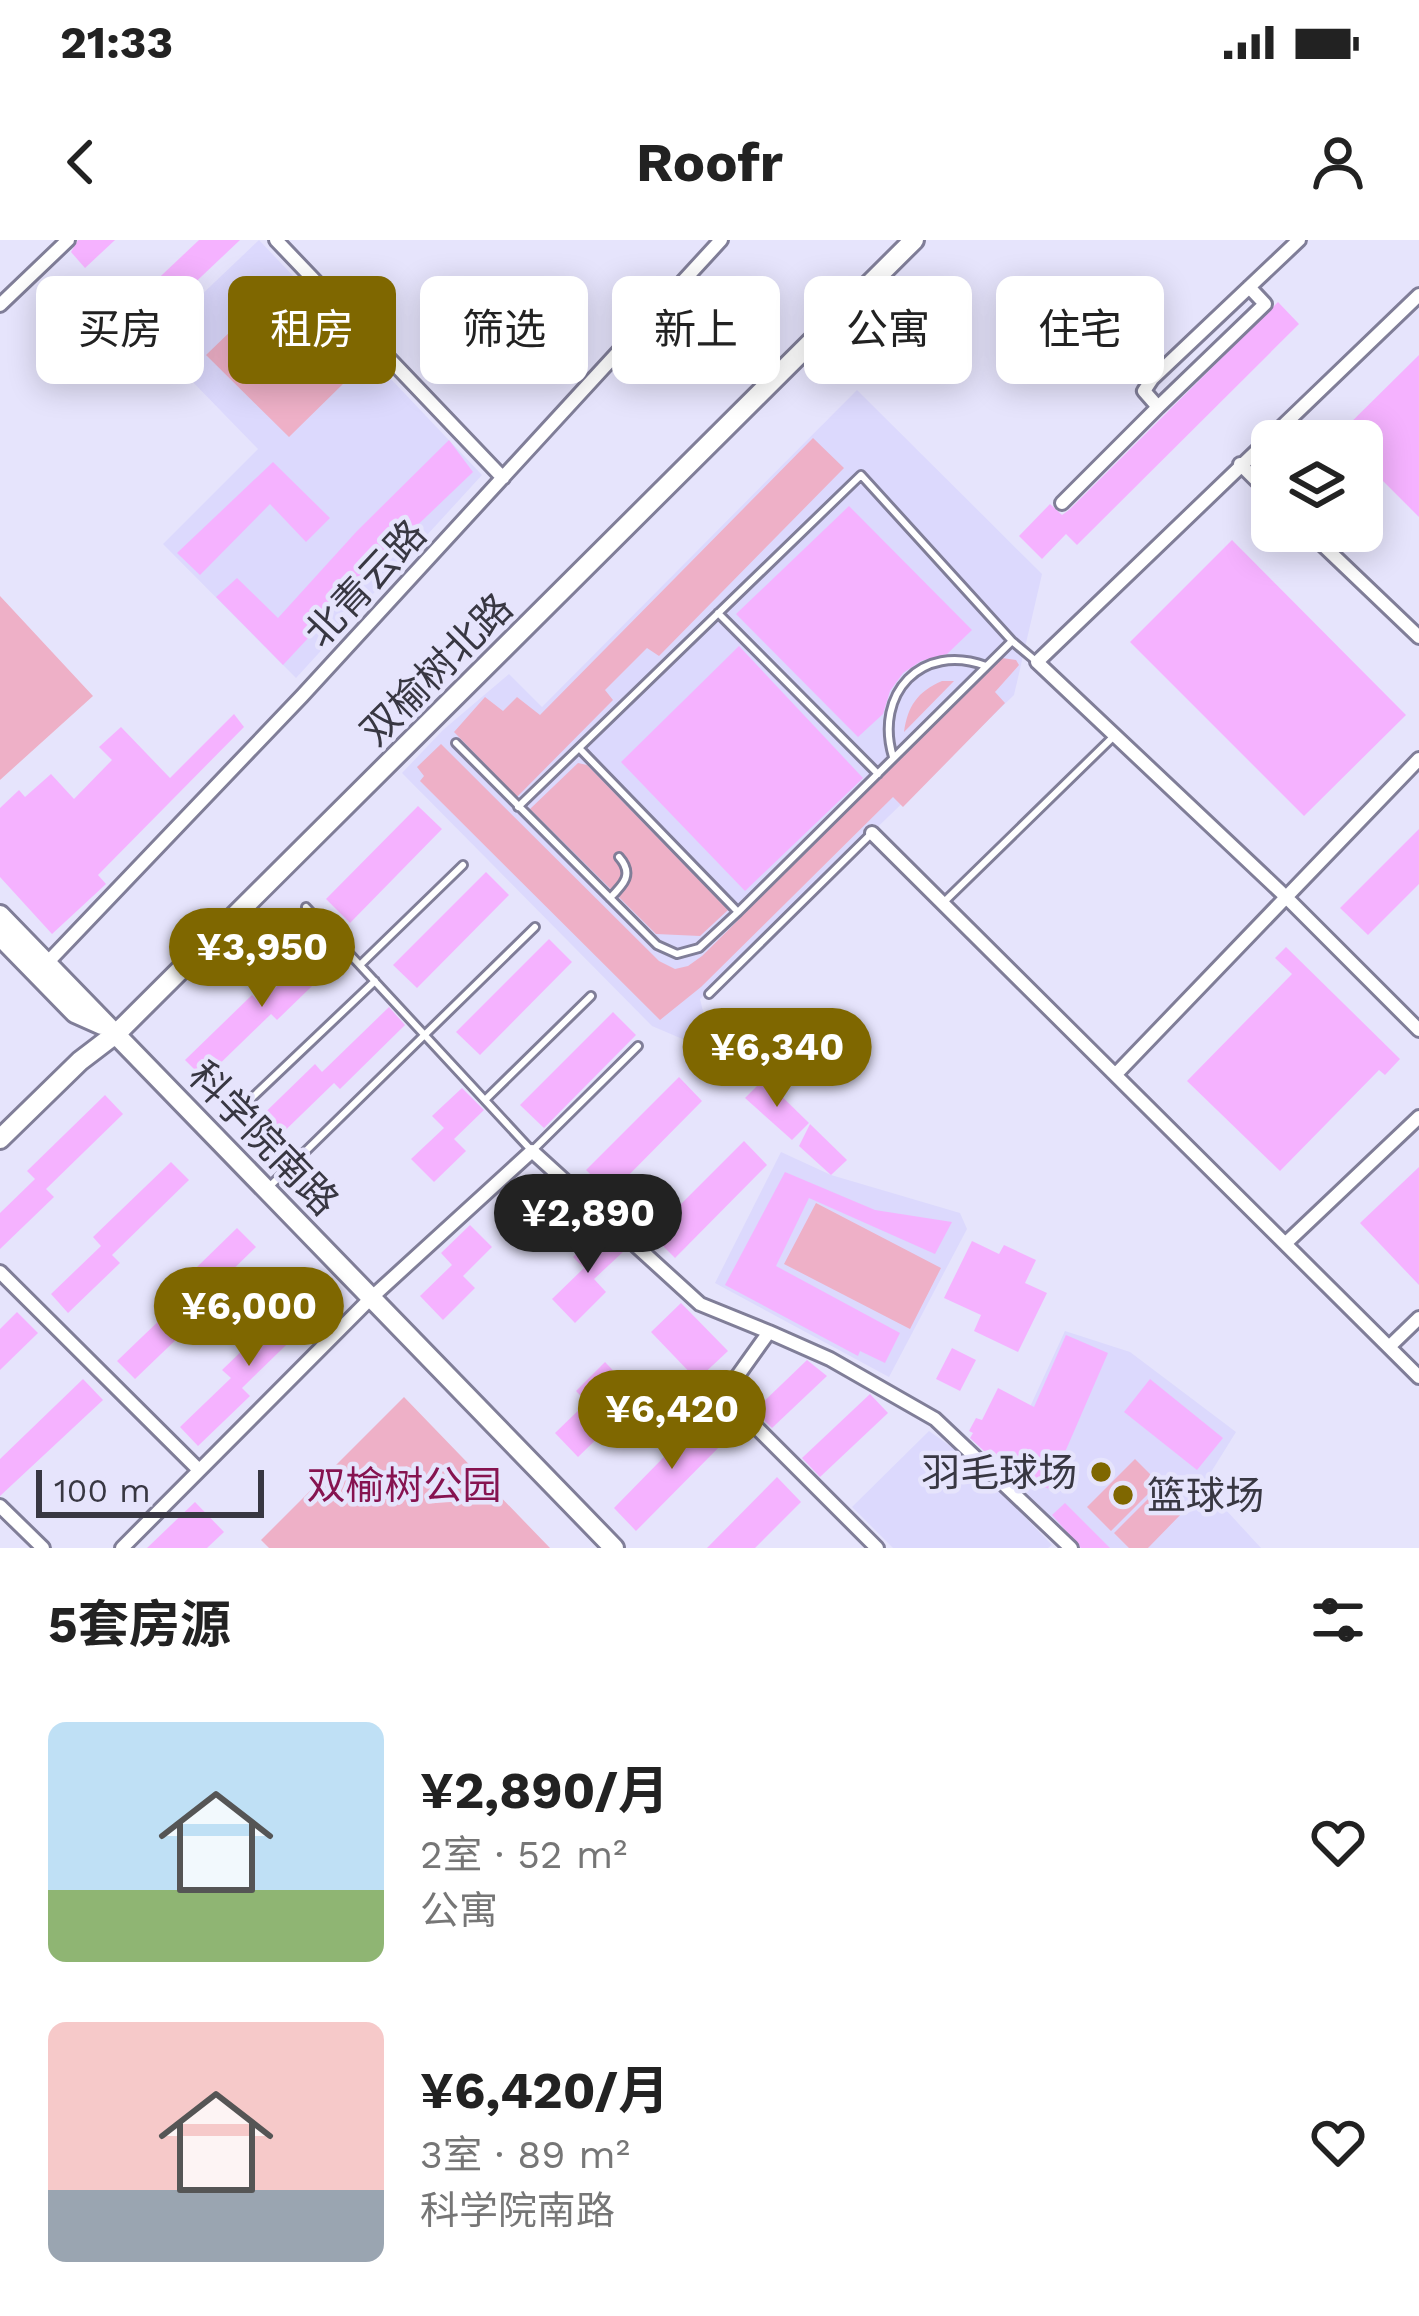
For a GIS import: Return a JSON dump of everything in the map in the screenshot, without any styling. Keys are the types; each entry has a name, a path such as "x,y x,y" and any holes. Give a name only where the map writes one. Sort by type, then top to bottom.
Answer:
{"street":[{"path":"0,305 68,240"},
{"path":"276,240 503,478"},
{"name":"双榆树北路","path":"0,1139 80,1061 118,1032 914,240"},
{"path":"1158,407 1144,391 1152,379 1298,240"},
{"name":"北青云路","path":"47,963 503,478 714,243"},
{"path":"1062,503 1265,304 1249,287"},
{"path":"1419,296 1037,662 1419,1030"},
{"path":"1240,464 1251,475"},
{"path":"1330,552 1419,637"},
{"path":"1117,1073 1419,759"},
{"path":"872,833 1419,1377"},
{"name":"科学院南路","path":"0,915 118,1032 609,1546"},
{"name":"科学院南路","path":"0,936 75,1013 118,1032"},
{"path":"1286,1243 1419,1117"},
{"path":"122,1548 371,1298 532,1151 700,1304 830,1359 934,1419 1068,1547"},
{"path":"0,1272 199,1470"},
{"path":"1390,1346 1419,1318"},
{"path":"770,1331 724,1395 877,1548"},
{"path":"0,1506 43,1548"}],"lane":[{"path":"518,807 861,475 1012,641 1037,662"},
{"path":"718,613 878,774"},
{"path":"456,743 657,945 676,954 699,948 738,912 1012,641"},
{"path":"893,760 885,734 887,717 893,697 904,684 934,660 986,666"},
{"path":"943,903 1115,735"},
{"path":"580,749 738,912"},
{"path":"710,994 872,833"},
{"path":"610,898 627,877 628,869 619,857"},
{"path":"360,965 463,865"},
{"path":"306,907 532,1151 638,1046"},
{"path":"267,1189 535,927"},
{"path":"236,1114 375,981"},
{"path":"484,1100 590,995"}],"shaded area":[{"path":"259,240 293,276 228,276 228,384 396,384 482,475 296,678 163,544 258,449 195,384 204,384 204,292"},
{"path":"857,390 1042,574 1014,695 700,999 713,1052 652,1026 402,773 443,730 509,674 542,707"},
{"path":"781,1152 831,1175 960,1213 967,1229 889,1377 715,1283"},
{"path":"1065,1331 1130,1352 1236,1432 1203,1485 1261,1548 1075,1548 999,1474"},
{"path":"929,1431 970,1460 1052,1545 893,1548 852,1507"}],"green space":[{"path":"228,334 228,377 206,355"},
{"path":"235,384 343,384 289,437"},
{"path":"813,438 844,468 659,656 647,648 605,690 613,700 517,797 454,732 485,697 503,711 517,697 540,715"},
{"path":"0,596 93,696 0,780"},
{"path":"1002,658 1019,665 995,692 1005,703 903,807 893,797 701,987 660,1020 420,781 424,776 417,767 441,744 659,961 675,969 702,956"},
{"path":"942,681 954,681 904,732 915,701"},
{"path":"578,763 587,765 728,910 700,936 656,934 530,809"},
{"path":"816,1203 941,1268 910,1329 784,1264"},
{"name":"双榆树公园","path":"404,1397 550,1548 269,1548 261,1540"},
{"name":"篮球场","path":"1135,1459 1159,1483 1111,1531 1087,1507"},
{"name":"篮球场","path":"1162,1485 1186,1509 1148,1548 1129,1548 1114,1533"}],"building":[{"path":"78,240 115,240 85,268 71,252"},
{"path":"199,240 240,240 202,276 161,276"},
{"path":"1278,302 1299,324 1077,545 1066,534 1042,559 1019,536 1050,504 1062,515 1069,510"},
{"path":"1419,355 1419,517 1383,481 1383,420 1353,420"},
{"path":"449,440 473,472 381,560 283,665 216,597 237,578 278,618"},
{"path":"273,462 330,518 306,542 270,504 200,575 177,553"},
{"path":"849,506 972,630 947,654 921,661 903,673 890,691 883,714 858,737 736,614"},
{"path":"1232,540 1406,715 1304,816 1130,642"},
{"path":"739,646 863,778 745,891 621,762"},
{"path":"234,714 244,727 98,875 106,884 52,934 0,877 0,808 19,790 25,797 51,774 74,799 112,760 99,747 121,727 170,778"},
{"path":"418,806 442,829 350,923 326,899"},
{"path":"1419,829 1419,884 1368,935 1340,908"},
{"path":"486,872 509,895 417,988 393,965"},
{"path":"325,939 342,957 277,1020 271,1014 204,1079 185,1060 252,995 260,1003"},
{"path":"549,939 572,962 480,1055 456,1032"},
{"path":"1286,947 1400,1059 1385,1075 1379,1070 1280,1171 1187,1081 1292,974 1275,958"},
{"path":"389,1007 405,1025 340,1089 334,1083 267,1148 248,1129 315,1064 322,1072"},
{"path":"613,1012 636,1035 544,1128 520,1105"},
{"path":"679,1077 702,1101 610,1194 586,1170"},
{"path":"764,1079 809,1123 792,1140 745,1098"},
{"path":"462,1088 484,1110 454,1139 466,1151 434,1182 411,1159 444,1128 432,1116"},
{"path":"105,1095 123,1114 46,1189 54,1197 0,1249 0,1213 35,1179 27,1171"},
{"path":"810,1124 847,1160 831,1175 799,1146"},
{"path":"744,1141 767,1165 675,1258 651,1234"},
{"path":"171,1162 189,1180 112,1255 120,1263 68,1313 51,1294 101,1246 93,1237"},
{"path":"1419,1167 1419,1285 1360,1223"},
{"path":"785,1172 875,1210 952,1222 935,1254 809,1198 776,1266 900,1333 885,1363 860,1351 858,1356 725,1285"},
{"path":"470,1225 492,1247 463,1276 475,1288 443,1320 420,1296 452,1265 441,1253"},
{"path":"237,1228 256,1247 179,1322 186,1330 135,1379 117,1361 168,1312 159,1304"},
{"path":"601,1228 624,1251 594,1279 606,1292 575,1323 552,1299 584,1268 573,1257"},
{"path":"972,1241 999,1254 1004,1245 1036,1260 1025,1283 1047,1293 1018,1352 974,1331 981,1315 944,1298"},
{"path":"301,1294 319,1313 242,1388 250,1396 198,1446 180,1427 231,1378 222,1370"},
{"path":"681,1303 728,1351 697,1380 651,1332"},
{"path":"17,1312 38,1333 0,1370 0,1329"},
{"path":"1066,1335 1108,1353 1049,1489 1007,1471 1010,1464 984,1451 969,1431 976,1418 982,1420 998,1388 1034,1407"},
{"path":"952,1348 976,1360 960,1391 936,1379"},
{"path":"807,1360 827,1376 772,1428 754,1411"},
{"path":"605,1362 627,1385 598,1414 610,1426 578,1457 555,1433 587,1402 576,1391"},
{"path":"83,1379 103,1400 0,1496 0,1459"},
{"path":"1150,1379 1223,1438 1197,1470 1124,1412"},
{"path":"870,1394 888,1413 820,1477 802,1458"},
{"path":"707,1413 730,1436 636,1531 614,1508"},
{"path":"777,1477 801,1502 755,1548 707,1548"},
{"path":"195,1502 224,1532 207,1548 147,1548"},
{"path":"1065,1503 1110,1548 1081,1548 1052,1515"}],"place":[{"name":"羽毛球场","path":"1101,1472"},
{"name":"篮球场","path":"1123,1495"}]}
